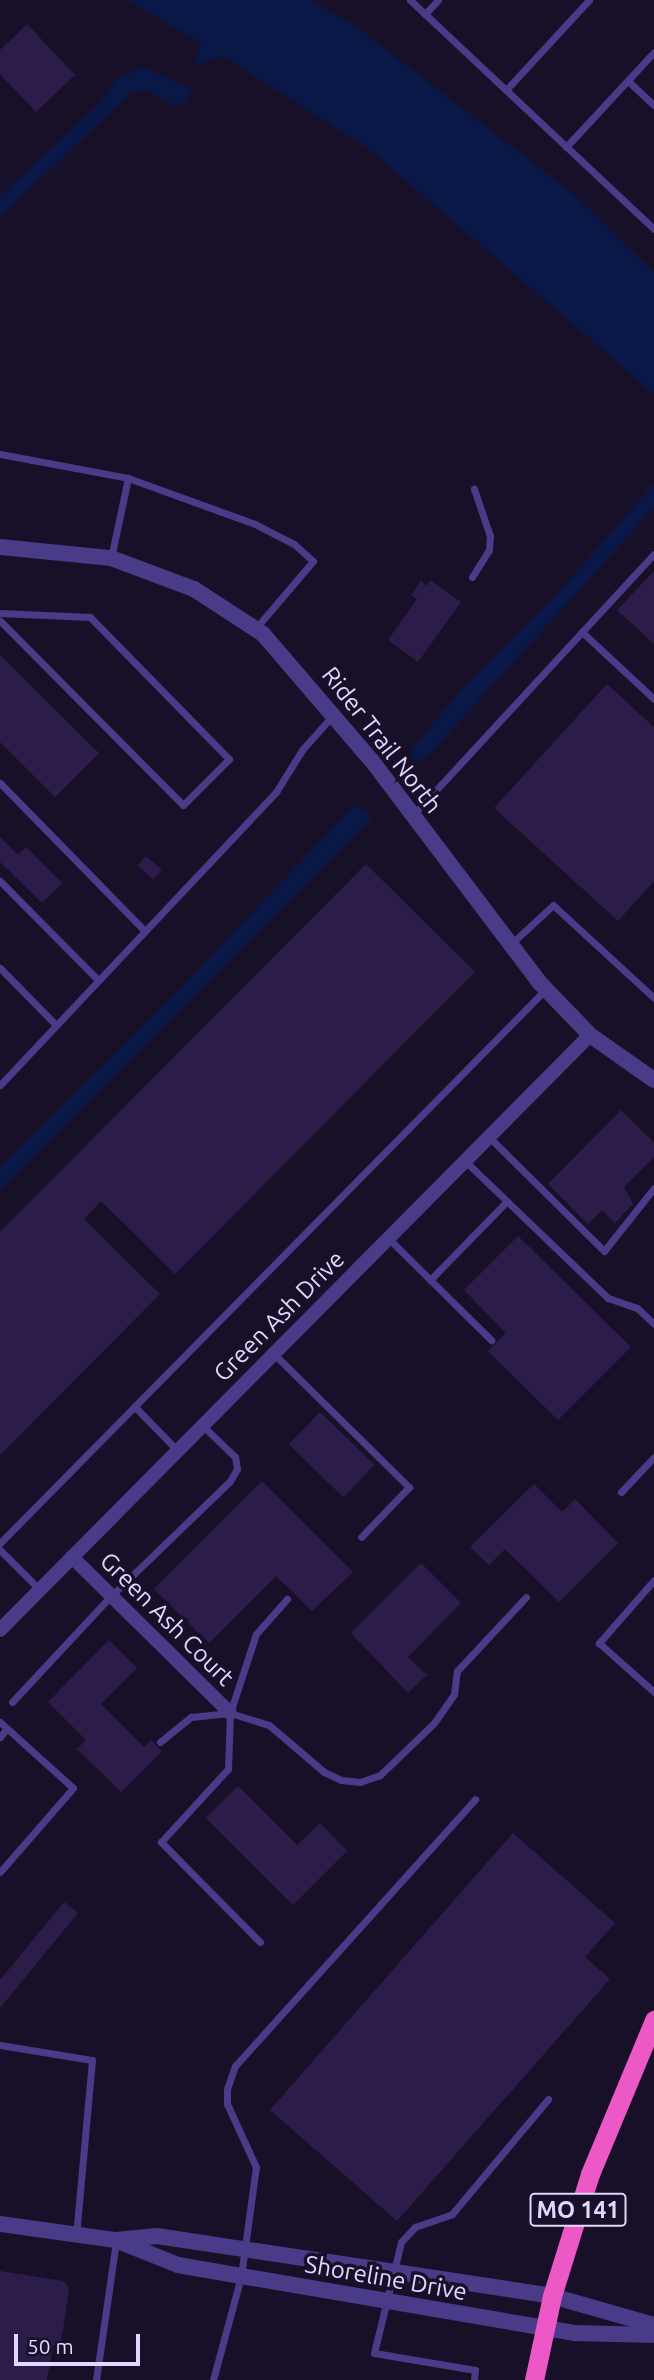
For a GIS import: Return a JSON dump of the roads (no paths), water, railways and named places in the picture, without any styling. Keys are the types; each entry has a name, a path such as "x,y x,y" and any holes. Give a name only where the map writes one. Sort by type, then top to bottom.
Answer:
{"highway":[{"name":"MO 141","path":"534,2380 552,2296 590,2174 654,2020"}],"street":[{"name":"Rider Trail North","path":"0,547 111,558 194,589 256,629 334,713 546,989 590,1035 654,1080"},
{"name":"Green Ash Drive","path":"0,1630 590,1035"},
{"name":"Green Ash Court","path":"72,1557 230,1713"},
{"name":"Shoreline Drive","path":"0,2224 116,2240 157,2236 552,2296 654,2325"},
{"name":"Shoreline Drive","path":"116,2240 178,2265 545,2328 654,2335"}],"lane":[{"path":"410,0 654,229"},
{"path":"425,14 438,0"},
{"path":"506,90 589,0"},
{"path":"566,148 654,52"},
{"path":"628,81 654,105"},
{"path":"0,454 128,478 275,532 313,561 256,629"},
{"path":"111,558 128,478"},
{"path":"472,577 489,550 490,536 474,489"},
{"path":"413,815 654,554"},
{"path":"0,613 89,617 229,759 183,805 0,621"},
{"path":"582,632 654,699"},
{"path":"0,1085 276,792 302,750 334,713"},
{"path":"0,783 144,930"},
{"path":"0,881 98,980"},
{"path":"510,944 553,905 654,998"},
{"path":"0,968 56,1024"},
{"path":"0,1542 546,989"},
{"path":"489,1137 604,1251 654,1188"},
{"path":"465,1161 608,1298 637,1308 654,1324"},
{"path":"430,1280 507,1201"},
{"path":"388,1238 491,1340"},
{"path":"274,1353 409,1487 361,1537"},
{"path":"135,1407 178,1451"},
{"path":"12,1702 111,1596 237,1469 235,1457 202,1426"},
{"path":"621,1492 654,1457"},
{"path":"0,1550 40,1590"},
{"path":"654,1580 599,1643 654,1692"},
{"path":"160,1742 191,1717 230,1713 269,1726 324,1772 341,1780 360,1782 380,1775 434,1723 454,1694 457,1671 526,1597"},
{"path":"260,1942 161,1842 229,1769 230,1713 256,1634 287,1599"},
{"path":"0,1722 73,1788 0,1872"},
{"path":"0,1737 7,1728"},
{"path":"214,2380 241,2276 256,2167 227,2104 235,2066 475,1799"},
{"path":"0,2045 92,2060 76,2235"},
{"path":"474,2380 475,2370 374,2353 390,2301 395,2272 405,2235 452,2214 548,2099"},
{"path":"96,2380 116,2240"}],"water":[{"path":"127,0 311,0 358,28 572,193 654,272 654,394 369,149 228,59 220,56 199,65 195,61 201,47 197,40"},
{"path":"143,67 187,87 191,91 186,101 175,106 148,91 133,91 0,217 0,196 102,101 118,78"},
{"path":"654,484 654,508 426,758 412,764 413,747 460,691 557,594"},
{"path":"354,806 370,812 370,820 0,1190 0,1167 173,996"}]}
